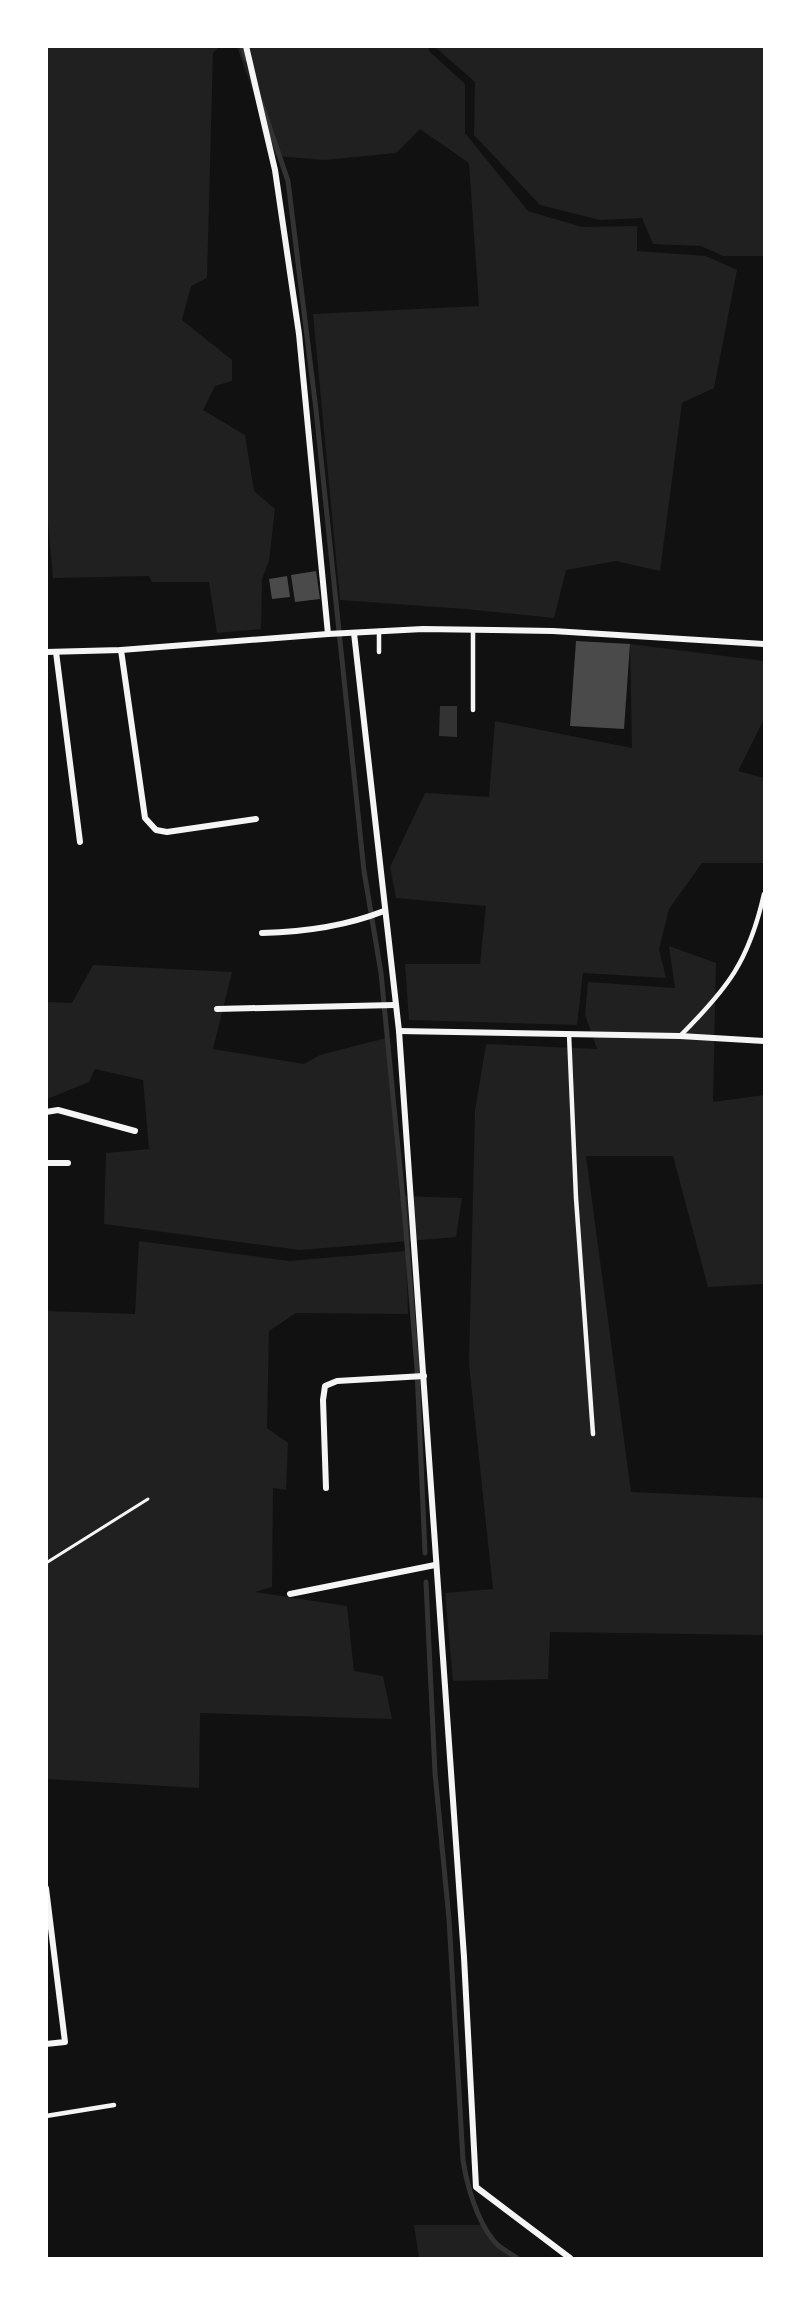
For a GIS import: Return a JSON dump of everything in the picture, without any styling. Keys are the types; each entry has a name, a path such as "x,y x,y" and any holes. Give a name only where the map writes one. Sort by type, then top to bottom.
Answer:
{"street":[{"path":"246,46 275,170 299,334 327,633"},
{"path":"46,652 121,650 327,633 423,629 563,631 765,644"},
{"path":"354,633 399,1031 464,1957 476,2187 570,2259"},
{"path":"121,650 146,818 156,830 167,832 256,819"},
{"path":"56,652 80,842"},
{"path":"262,933 288,933 330,926 363,920 384,911"},
{"path":"217,1009 395,1005"},
{"path":"399,1031 680,1036 765,1041"},
{"path":"46,1112 58,1110 135,1131"},
{"path":"46,1163 68,1162"},
{"path":"326,1488 323,1400 325,1386 337,1381 424,1376"},
{"path":"290,1593 435,1565"},
{"path":"46,1888 65,2042 46,2044"}],"lane":[{"path":"473,630 473,710"},
{"path":"379,631 379,652"},
{"path":"680,1036 709,1007 728,983 746,954 757,928 765,894"},
{"path":"569,1034 576,1198 593,1434"},
{"path":"46,2116 114,2105"}],"path":[{"path":"46,1563 148,1499"}],"shaded area":[{"path":"46,47 219,47 213,53 207,278 191,286 182,320 232,360 232,381 215,386 203,410 245,435 254,491 275,509 269,561 262,579 261,629 217,633 209,582 152,582 149,576 53,578 46,500"},
{"path":"237,47 428,47 429,51 465,84 465,133 528,211 582,227 637,226 637,251 706,256 737,270 714,388 682,403 660,571 616,561 566,570 554,618 340,600 313,314 479,306 469,163 420,129 396,153 325,160 276,156"},
{"path":"435,47 764,47 764,256 723,256 701,246 653,244 642,218 600,220 540,205 474,135 475,82"},
{"path":"630,644 764,661 764,719 738,771 764,778 764,863 702,863 669,909 659,949 666,978 583,973 577,1025 409,1020 405,964 480,964 486,906 396,898 390,867 425,793 489,797 495,721 632,748"},
{"path":"440,706 457,706 457,737 439,736"},
{"path":"669,946 716,963 713,1102 764,1095 764,1284 708,1287 673,1156 586,1156 631,1492 764,1498 764,1635 550,1632 548,1679 453,1681 445,1593 493,1589 469,1364 475,1111 486,1044 597,1049 585,1015 588,982 675,988"},
{"path":"93,965 232,972 213,1049 304,1064 320,1055 386,1038 400,1196 462,1198 456,1237 300,1250 104,1224 106,1153 149,1149 143,1080 95,1069 89,1082 47,1099 47,1002 72,1003"},
{"path":"139,1241 289,1261 406,1251 408,1314 296,1313 269,1331 267,1428 288,1443 286,1490 273,1488 272,1587 255,1592 347,1606 354,1671 383,1676 392,1719 200,1713 199,1788 47,1779 46,1311 135,1314"},
{"path":"414,2225 485,2225 494,2242 517,2258 419,2258"}],"building":[{"path":"316,571 320,599 295,602 291,575"},
{"path":"287,576 290,597 272,599 269,579"},
{"path":"576,641 630,644 624,729 570,726"}],"waterway":[{"path":"242,46 246,59"},
{"path":"261,102 288,181 316,410 364,871 381,973 417,1369 425,1553"},
{"path":"426,1582 435,1773 449,1919 463,2160 470,2192 483,2224 496,2244 517,2258"}]}
